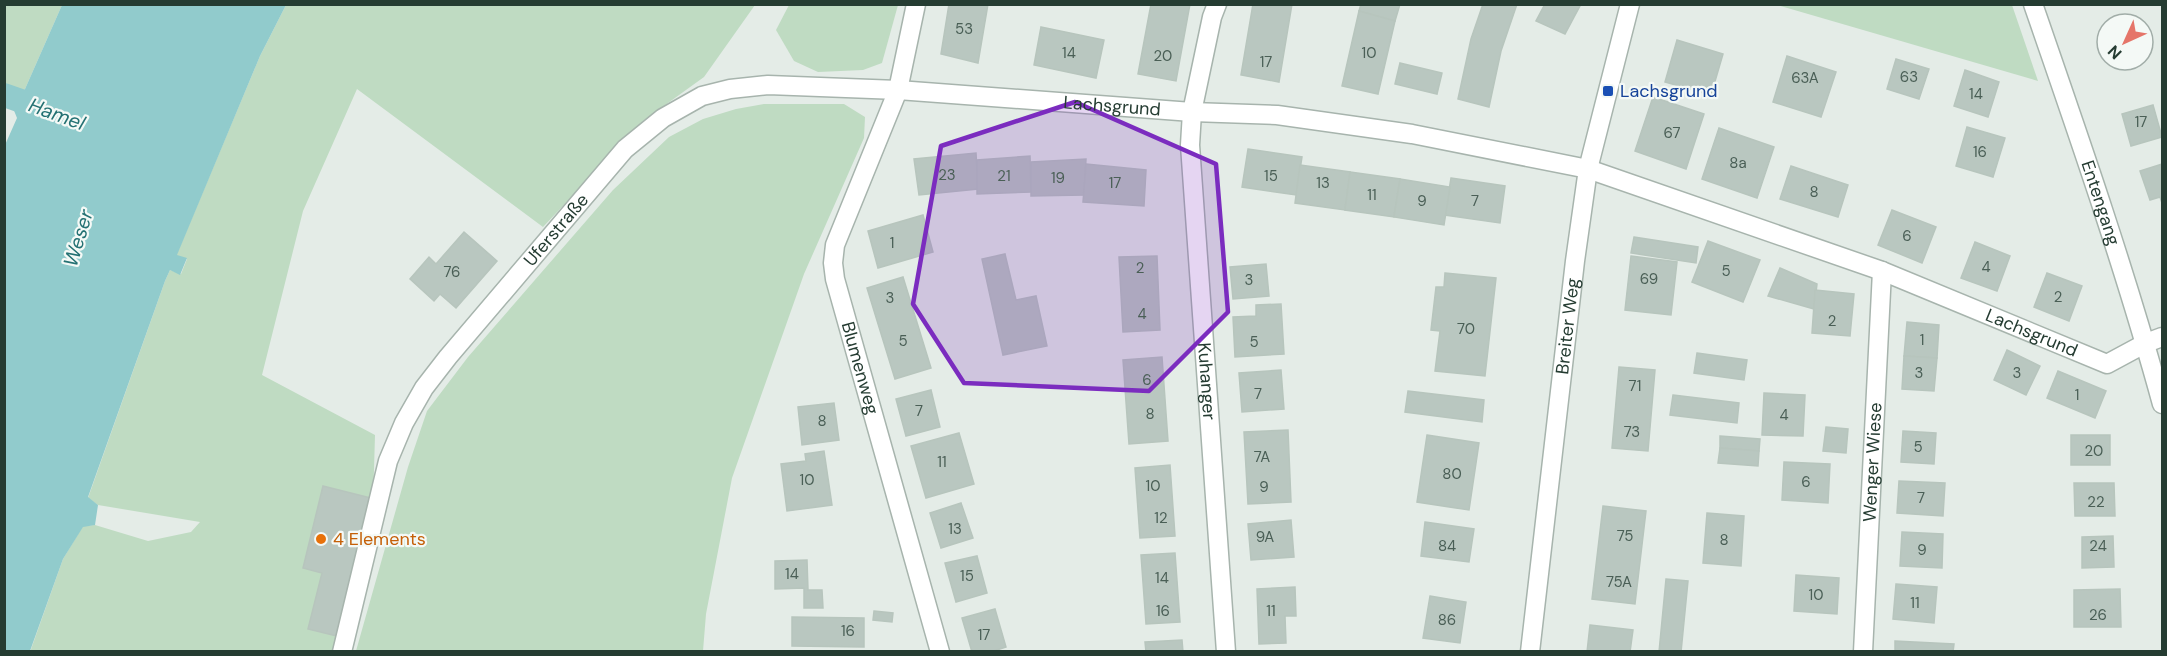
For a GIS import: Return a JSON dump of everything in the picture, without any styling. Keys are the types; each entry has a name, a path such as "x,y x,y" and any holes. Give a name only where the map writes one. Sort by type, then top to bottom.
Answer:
{"street":[{"path":"898,90 916,4"},
{"name":"Kuhanger","path":"1217,4 1212,17 1192,112 1190,145 1226,651"},
{"name":"Breiter Weg","path":"1530,651 1575,261 1588,170 1630,4"},
{"name":"Entengang","path":"2033,4 2154,340 2163,404"},
{"name":"Uferstraße","path":"342,651 388,461 404,423 424,388 448,357 625,149 663,118 702,96 730,89 768,85 898,90"},
{"name":"Lachsgrund","path":"898,90 1192,112 1277,115 1412,134 1588,170 1882,271 2107,364 2154,340"},
{"name":"Blumenweg","path":"898,90 835,245 833,264 838,290 940,651"},
{"name":"Wenger Wiese","path":"1863,651 1882,271"}],"highlighted area":[{"path":"1075,102 1216,164 1228,312 1149,391 964,383 913,304 941,146"}],"green space":[{"path":"5,5 62,5 25,89 19,95 5,90"},
{"path":"286,5 755,5 704,77 643,121 543,227 357,89 303,211 262,375 375,435 373,504 336,651 30,652 63,559 83,526 95,525 148,541 191,532 200,522 98,505 88,498 165,281 170,270 181,274 187,259 176,256 260,56"},
{"path":"789,5 898,5 882,63 863,70 818,72 794,61 776,30"},
{"path":"1777,5 2012,5 2038,81"},
{"path":"764,104 844,104 865,117 864,138 804,274 732,478 706,614 703,651 356,651 408,467 427,411 468,357 613,190 669,137 703,119 736,109"}],"water":[{"name":"Weser","path":"62,5 286,5 260,56 177,255 187,258 180,275 170,270 165,281 88,497 98,505 95,525 83,527 63,559 30,651 5,651 5,145 17,118 13,108 16,99 25,89"}],"building":[{"path":"949,4 988,4 978,63 941,54"},
{"path":"1151,4 1190,4 1176,81 1138,74"},
{"path":"1253,4 1292,4 1279,82 1241,75"},
{"path":"1361,4 1400,4 1395,21 1359,11"},
{"path":"1483,4 1517,4 1501,51 1489,107 1458,99 1471,39"},
{"path":"1545,4 1581,4 1565,34 1536,21"},
{"path":"1359,11 1395,21 1378,94 1342,86"},
{"path":"1041,27 1104,40 1096,78 1034,65"},
{"path":"1677,40 1723,54 1711,95 1665,82"},
{"path":"1787,56 1836,72 1821,117 1773,102"},
{"path":"1896,59 1929,69 1919,99 1887,89"},
{"path":"1400,63 1442,73 1437,94 1395,84"},
{"path":"1965,70 1999,82 1988,117 1954,106"},
{"path":"1653,97 1704,114 1686,169 1635,151"},
{"path":"2153,105 2162,137 2131,146 2122,114"},
{"path":"1967,127 2005,138 1993,177 1956,166"},
{"path":"1719,128 1774,147 1757,198 1702,179"},
{"path":"1248,149 1302,157 1296,195 1242,187"},
{"path":"976,153 978,189 919,195 914,159"},
{"path":"1030,156 1031,192 977,194 977,160"},
{"path":"1086,159 1084,195 1031,196 1031,162"},
{"path":"1086,164 1146,170 1144,206 1083,202"},
{"path":"2162,164 2162,203 2160,197 2150,200 2140,171"},
{"path":"1300,165 1350,172 1345,210 1295,203"},
{"path":"1791,166 1848,185 1838,217 1780,199"},
{"path":"1350,172 1400,179 1394,217 1345,210"},
{"path":"1451,178 1505,186 1500,223 1445,215"},
{"path":"1400,179 1450,187 1444,225 1394,217"},
{"path":"1892,210 1936,227 1922,263 1878,245"},
{"path":"923,215 933,252 878,268 868,231"},
{"path":"464,232 497,261 456,308 440,294 434,301 410,279 429,257 436,264"},
{"path":"1634,237 1698,247 1696,263 1631,253"},
{"path":"1708,241 1760,260 1743,302 1692,282"},
{"path":"1975,242 2010,256 1997,291 1961,278"},
{"path":"1005,254 1016,300 1036,296 1047,346 1003,355 982,259"},
{"path":"1157,256 1160,330 1123,332 1119,257"},
{"path":"1631,256 1677,262 1671,315 1625,310"},
{"path":"1266,264 1269,296 1233,299 1230,267"},
{"path":"1780,268 1817,284 1814,309 1768,296"},
{"path":"1445,273 1496,278 1485,376 1435,371 1440,331 1431,330 1436,287 1444,287"},
{"path":"2047,273 2082,286 2069,321 2034,307"},
{"path":"903,277 931,368 895,379 867,288"},
{"path":"1815,290 1854,294 1850,336 1812,333"},
{"path":"1281,304 1284,354 1235,357 1233,317 1256,316 1256,305"},
{"path":"1907,322 1939,325 1937,358 1904,356"},
{"path":"2007,350 2040,366 2026,395 1994,380"},
{"path":"1697,353 1747,360 1744,380 1694,373"},
{"path":"1904,356 1937,358 1934,391 1902,389"},
{"path":"1162,357 1168,441 1129,444 1123,360"},
{"path":"1619,367 1655,370 1648,451 1612,448"},
{"path":"1281,370 1284,409 1242,412 1239,373"},
{"path":"2058,371 2106,391 2095,418 2047,398"},
{"path":"931,390 940,427 906,436 896,399"},
{"path":"1408,391 1484,400 1482,422 1405,412"},
{"path":"1764,393 1805,395 1803,436 1762,435"},
{"path":"1673,395 1739,403 1737,423 1670,415"},
{"path":"834,403 839,440 802,445 798,407"},
{"path":"1826,427 1848,429 1846,453 1823,451"},
{"path":"1288,430 1291,502 1248,504 1244,432"},
{"path":"1903,431 1936,433 1934,464 1901,462"},
{"path":"959,433 974,484 926,498 911,446"},
{"path":"1427,435 1479,443 1469,510 1417,502"},
{"path":"2071,435 2110,435 2110,465 2071,465"},
{"path":"1720,436 1760,439 1759,451 1720,448"},
{"path":"1720,448 1759,451 1758,466 1718,463"},
{"path":"824,451 832,505 787,511 781,464 806,461 805,454"},
{"path":"1784,462 1830,464 1828,503 1782,500"},
{"path":"1170,465 1175,536 1140,538 1135,468"},
{"path":"1899,481 1945,483 1943,516 1897,513"},
{"path":"2074,483 2114,483 2115,516 2075,516"},
{"path":"323,486 371,498 337,636 308,629 322,573 303,568"},
{"path":"961,503 973,538 941,548 930,513"},
{"path":"1603,506 1646,511 1635,604 1592,599"},
{"path":"1707,513 1744,516 1741,566 1703,563"},
{"path":"1291,520 1294,557 1251,560 1248,524"},
{"path":"1425,522 1474,529 1469,562 1421,556"},
{"path":"1902,532 1943,534 1942,568 1900,566"},
{"path":"2113,536 2114,567 2082,568 2082,537"},
{"path":"1175,553 1180,622 1146,624 1141,555"},
{"path":"977,556 987,593 956,602 945,563"},
{"path":"807,560 808,590 822,590 823,608 804,608 804,588 775,589 775,561"},
{"path":"1796,575 1839,578 1837,614 1794,611"},
{"path":"1666,579 1688,581 1681,652 1659,652"},
{"path":"1896,584 1937,587 1934,623 1893,619"},
{"path":"1295,587 1296,616 1285,616 1286,643 1259,644 1257,589"},
{"path":"2120,589 2121,627 2074,627 2074,590"},
{"path":"1430,596 1466,602 1460,643 1423,638"},
{"path":"995,609 1006,647 991,652 972,652 962,618"},
{"path":"874,611 893,613 892,622 873,620"},
{"path":"792,617 864,618 864,647 792,646"},
{"path":"1590,625 1633,630 1630,652 1587,652"},
{"path":"1182,640 1183,652 1146,652 1145,642"},
{"path":"1895,641 1954,644 1953,652 1895,652"}],"waterway":[{"name":"Hamel","path":"4,95 47,110"}],"place":[{"name":"Lachsgrund","path":"1608,91"},
{"name":"4 Elements","path":"321,539"}]}
